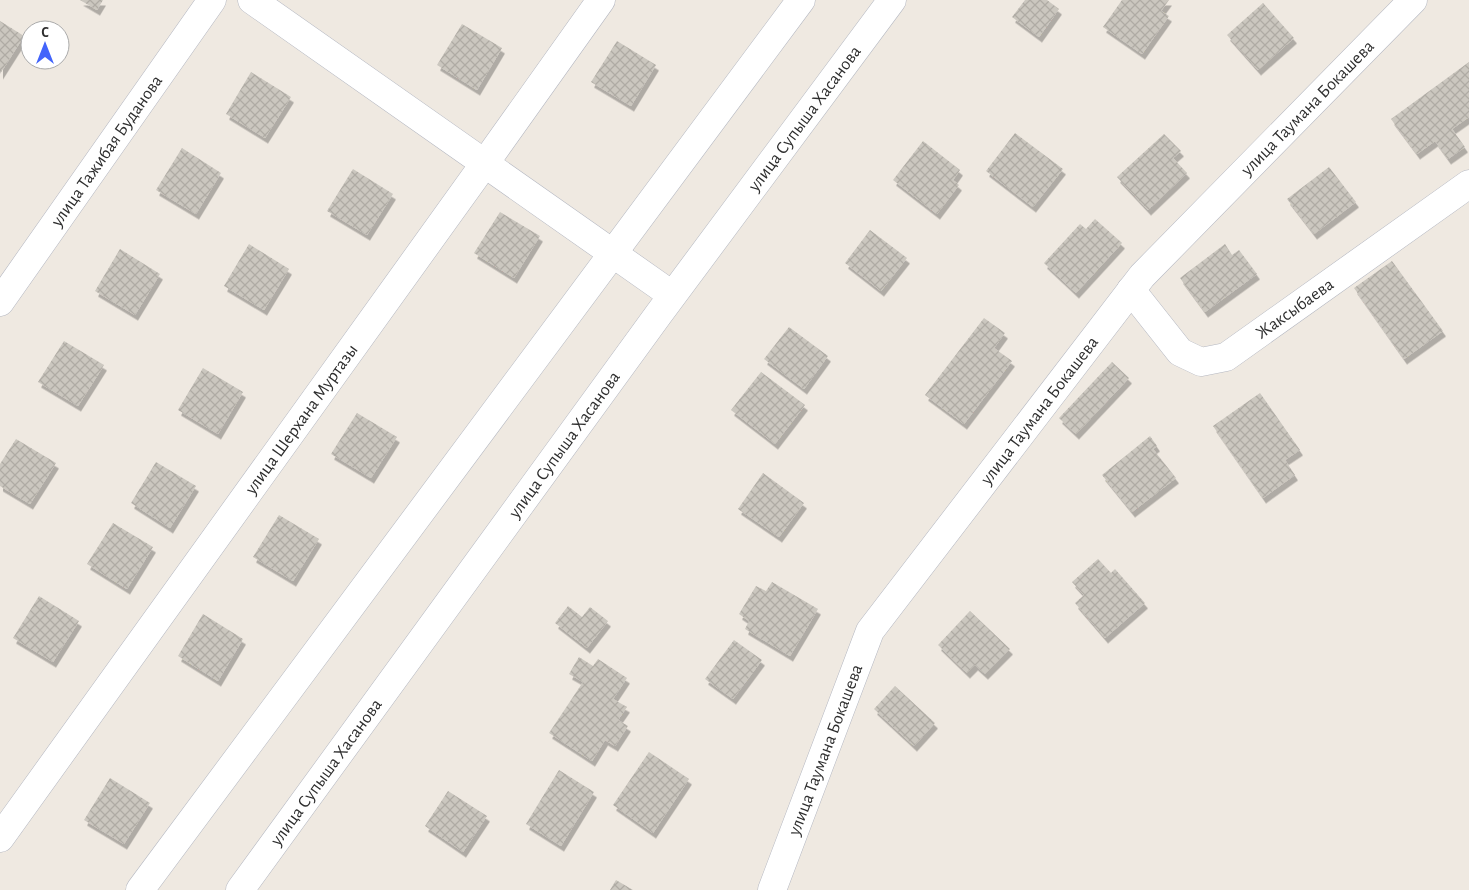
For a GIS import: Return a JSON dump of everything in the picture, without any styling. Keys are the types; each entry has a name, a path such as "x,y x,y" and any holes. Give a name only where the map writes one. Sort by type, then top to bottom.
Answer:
{"street":[{"name":"улица Тажибая Буданова","path":"0,302 212,0"},
{"path":"252,0 672,295"},
{"name":"улица Шерхана Муртазы","path":"0,838 601,0"},
{"path":"140,890 801,0"},
{"name":"улица Супыша Хасанова","path":"240,890 672,295 892,0"},
{"name":"улица Таумана Бокашева","path":"772,890 870,631 1142,276 1413,0"},
{"name":"Жаксыбаева","path":"1131,290 1180,352 1201,362 1226,357 1469,184"}],"building":[{"path":"80,0 103,0 97,10"},
{"path":"1025,0 1047,0 1059,9 1039,37 1012,17"},
{"path":"1122,0 1169,0 1161,11 1169,16 1142,54 1103,27"},
{"path":"1263,3 1294,38 1258,70 1227,35"},
{"path":"0,21 20,34 20,42 0,74"},
{"path":"462,24 502,48 477,90 437,65"},
{"path":"617,41 656,65 631,106 591,82"},
{"path":"1469,62 1469,117 1452,129 1465,147 1448,159 1435,141 1417,154 1391,119"},
{"path":"251,72 291,97 265,138 226,114"},
{"path":"1015,133 1063,169 1033,207 986,171"},
{"path":"1164,134 1181,151 1173,158 1187,173 1148,210 1117,177"},
{"path":"923,141 960,170 953,180 959,185 937,214 893,180"},
{"path":"182,148 221,173 196,214 156,190"},
{"path":"1329,167 1356,202 1314,234 1287,199"},
{"path":"353,169 393,194 367,235 327,211"},
{"path":"500,212 540,236 514,278 474,253"},
{"path":"1095,219 1122,243 1076,293 1044,263 1080,224 1086,229"},
{"path":"870,230 907,258 881,291 845,263"},
{"path":"249,244 289,269 264,310 224,286"},
{"path":"1225,244 1232,255 1239,250 1257,274 1205,312 1180,278"},
{"path":"120,249 160,274 135,315 95,291"},
{"path":"1392,261 1443,331 1404,359 1354,288"},
{"path":"984,318 1005,333 994,348 1012,361 964,424 925,395"},
{"path":"789,327 828,356 804,389 764,359"},
{"path":"64,341 104,365 78,406 38,382"},
{"path":"1112,362 1129,378 1076,434 1059,418"},
{"path":"203,368 243,392 218,434 178,410"},
{"path":"761,372 805,405 775,444 731,410"},
{"path":"1260,393 1300,450 1285,460 1295,475 1263,498 1213,426"},
{"path":"357,413 397,437 371,478 331,454"},
{"path":"1150,436 1157,446 1153,449 1176,478 1132,512 1102,475"},
{"path":"16,439 56,463 30,504 0,486 0,464"},
{"path":"156,462 196,486 170,528 131,503"},
{"path":"763,473 804,503 779,537 738,509"},
{"path":"279,515 319,539 293,581 253,557"},
{"path":"113,523 153,547 127,589 87,564"},
{"path":"1098,559 1111,573 1115,569 1145,603 1105,638 1075,603 1084,595 1072,582"},
{"path":"772,582 818,609 790,656 745,629 749,621 739,614 756,586 766,591"},
{"path":"39,596 79,621 53,662 13,638"},
{"path":"568,606 582,617 590,607 608,621 587,648 555,623"},
{"path":"970,611 1010,649 985,674 975,665 967,673 938,645"},
{"path":"203,614 243,639 218,681 178,656"},
{"path":"734,640 762,660 733,699 705,679"},
{"path":"579,657 593,666 598,659 627,678 613,699 627,707 618,720 628,726 615,746 605,740 592,761 549,733 583,682 569,674"},
{"path":"895,686 935,723 914,746 874,709"},
{"path":"649,752 689,779 653,833 613,805"},
{"path":"559,770 594,792 561,846 526,824"},
{"path":"110,778 150,803 124,844 84,820"},
{"path":"448,791 487,816 463,852 425,826"},
{"path":"616,880 633,890 610,890"}]}
